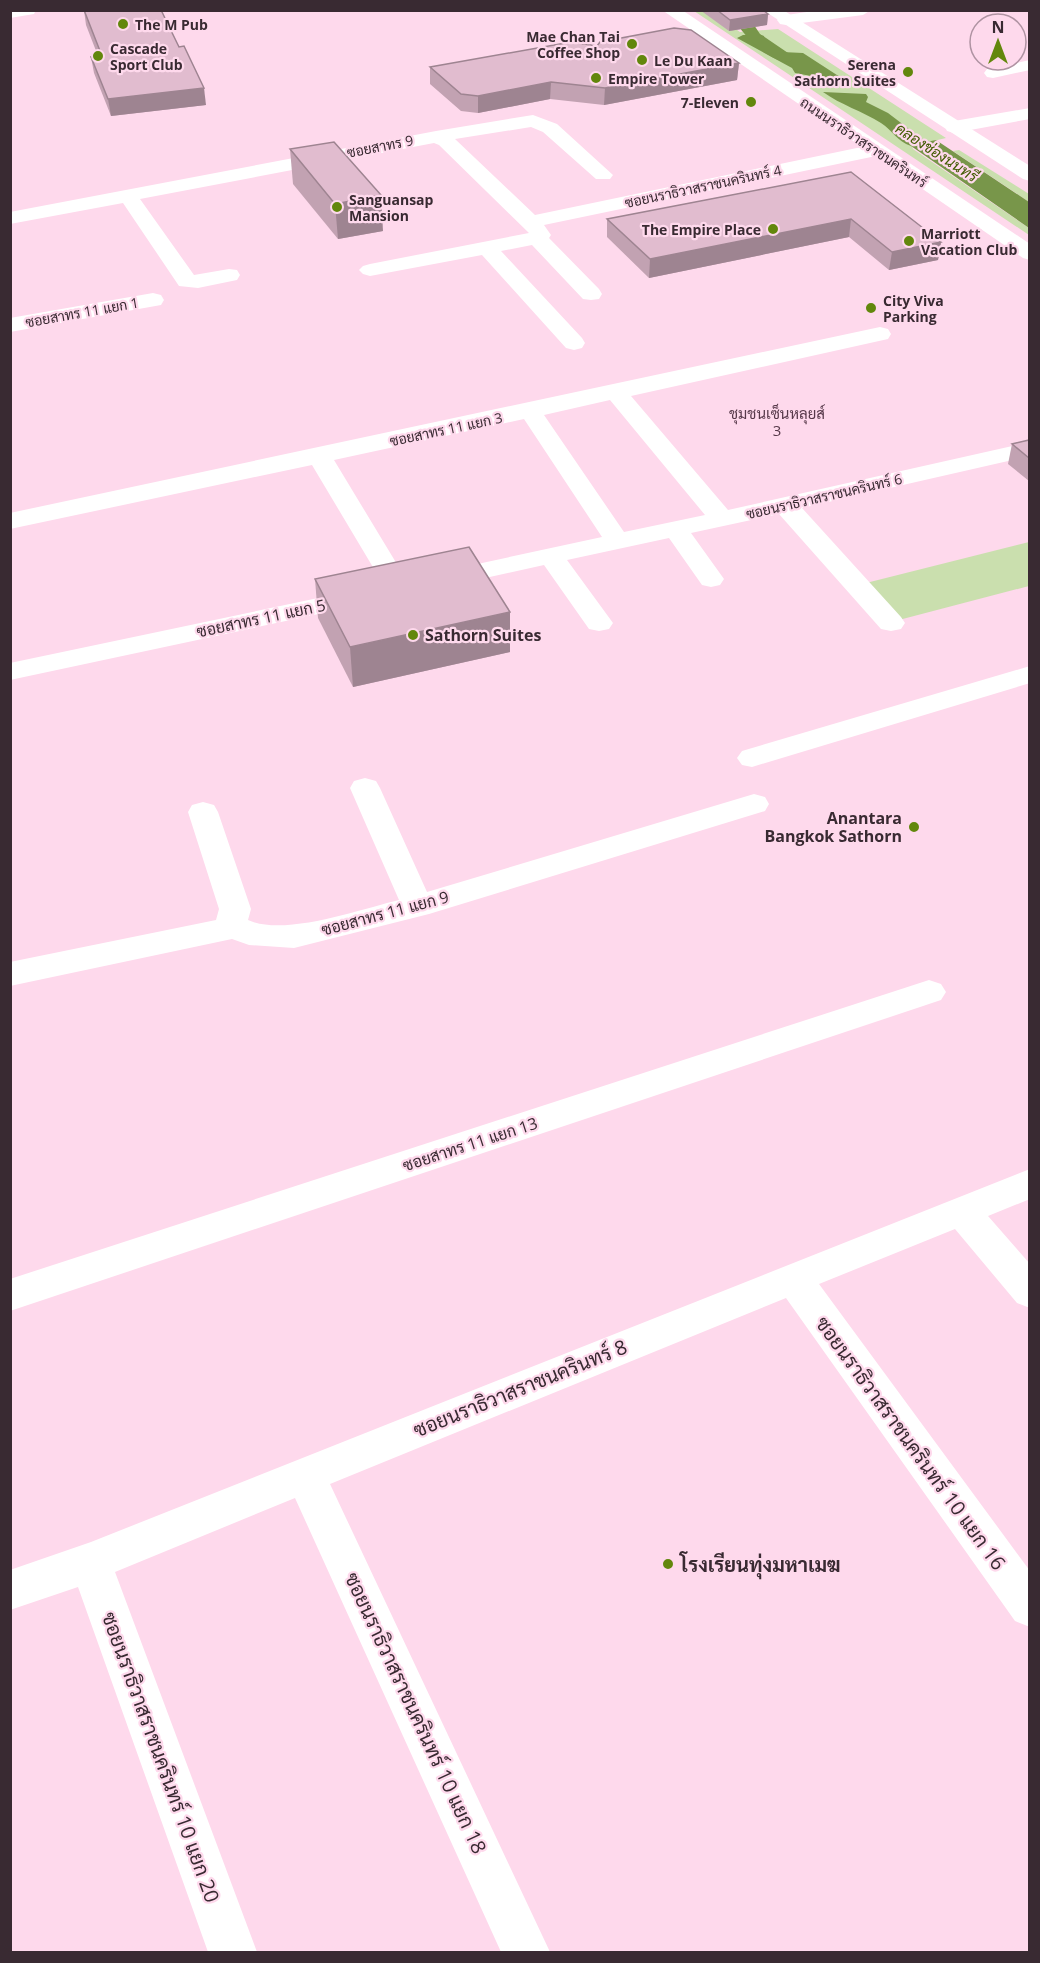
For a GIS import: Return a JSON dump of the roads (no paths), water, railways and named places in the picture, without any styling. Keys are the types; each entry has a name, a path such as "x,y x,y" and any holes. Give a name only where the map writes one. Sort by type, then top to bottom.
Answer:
{"street":[{"name":"ถนนนราธิวาสราชนครินทร์","path":"670,10 1029,254"},
{"path":"778,15 863,10"},
{"path":"10,12 26,11"},
{"path":"778,15 1029,175"},
{"path":"993,73 1029,65"},
{"path":"954,127 1029,113"},
{"path":"998,119 1022,133"},
{"path":"436,137 533,121 550,128 603,175"},
{"name":"ซอยสาทร 9","path":"10,218 436,137 446,141 534,230 591,294"},
{"name":"ซอยนราธิวาสราชนครินทร์ 4","path":"534,230 876,150"},
{"path":"128,196 187,281 198,282 229,275"},
{"path":"370,270 486,247 534,230"},
{"path":"486,247 574,343"},
{"name":"ซอยสาทร 11 แยก 1","path":"10,325 153,300"},
{"name":"ซอยสาทร 11 แยก 3","path":"10,521 880,334"},
{"path":"616,392 722,519"},
{"path":"530,411 617,541"},
{"name":"ซอยนราธิวาสราชนครินทร์ 6","path":"617,541 1029,449"},
{"path":"319,456 399,589"},
{"path":"785,505 891,623"},
{"path":"675,529 711,579"},
{"name":"ซอยสาทร 11 แยก 5","path":"10,672 617,541"},
{"path":"551,556 599,623"},
{"path":"752,758 1029,674"},
{"path":"365,788 418,906"},
{"name":"ซอยสาทร 11 แยก 9","path":"235,927 249,934 270,938 294,937 418,906 754,804"},
{"path":"10,974 235,927 232,920 235,909 202,812"},
{"name":"ซอยสาทร 11 แยก 13","path":"10,1296 929,992"},
{"name":"ซอยนราธิวาสราชนครินทร์ 8","path":"10,1590 90,1561 1029,1183"},
{"path":"961,1210 1029,1292"},
{"name":"ซอยนราธิวาสราชนครินทร์ 10 แยก 16","path":"793,1278 1029,1607"},
{"name":"ซอยนราธิวาสราชนครินทร์ 10 แยก 18","path":"305,1474 526,1953"},
{"name":"ซอยนราธิวาสราชนครินทร์ 10 แยก 20","path":"90,1561 232,1953"}],"water":[{"path":"743,35 764,36 765,42 782,52 803,53 840,77 820,81 816,77 795,73 792,68 737,38"},
{"path":"823,92 866,94 868,97 866,102 888,113 926,142 936,140 1029,202 1029,228 902,141 881,123"}],"waterway":[{"name":"คลองช่องนนทรี","path":"748,28 754,37 785,58"}],"place":[{"name":"The M Pub","path":"123,24"},
{"name":"Mae Chan Tai Coffee Shop","path":"632,44"},
{"name":"Cascade Sport Club","path":"98,56"},
{"name":"Le Du Kaan","path":"642,60"},
{"name":"Serena Sathorn Suites","path":"908,72"},
{"name":"Empire Tower","path":"596,78"},
{"name":"7-Eleven","path":"751,102"},
{"name":"Sanguansap Mansion","path":"337,207"},
{"name":"The Empire Place","path":"773,229"},
{"name":"Marriott Vacation Club","path":"909,241"},
{"name":"City Viva Parking","path":"871,308"},
{"name":"Sathorn Suites","path":"413,635"},
{"name":"Anantara Bangkok Sathorn","path":"914,827"},
{"name":"โรงเรียนทุ่งมหาเมฆ","path":"668,1564"}],"district":[{"name":"ชุมชนเซ็นหลุยส์ 3","path":"777,422"}]}
